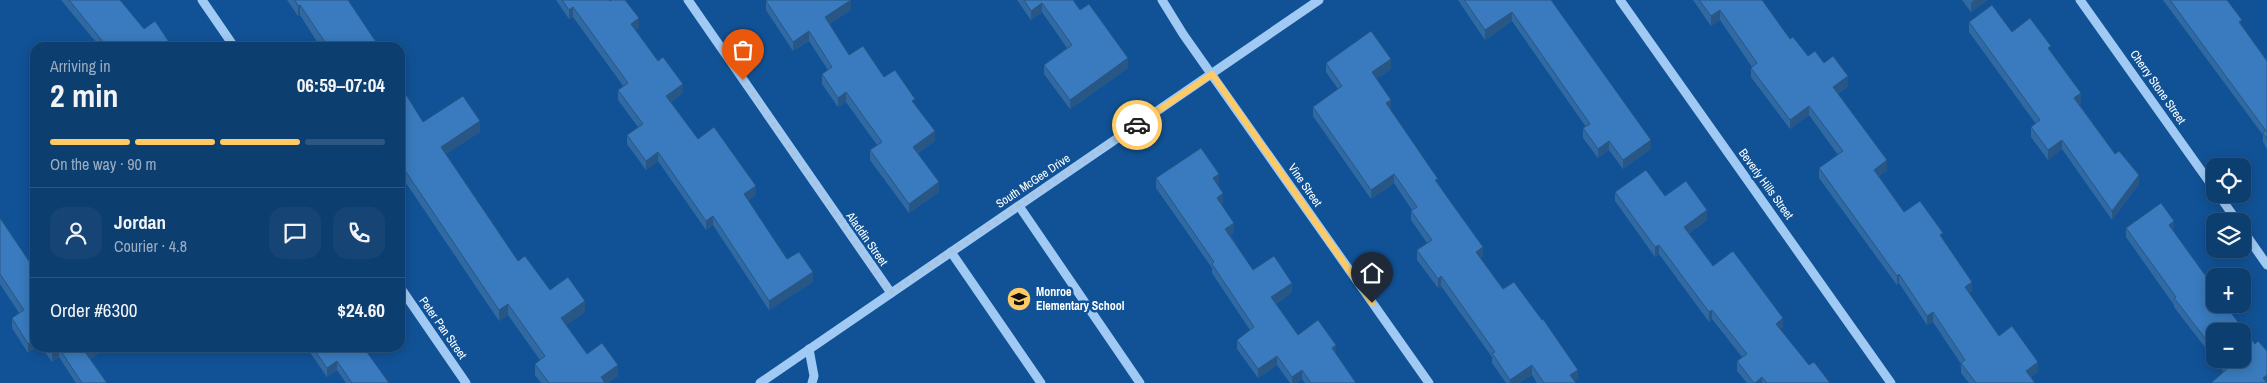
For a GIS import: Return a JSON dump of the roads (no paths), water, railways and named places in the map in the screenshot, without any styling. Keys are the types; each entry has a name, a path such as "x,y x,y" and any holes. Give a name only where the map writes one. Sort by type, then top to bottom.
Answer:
{"street":[{"path":"202,0 230,42"},
{"name":"Aladdin Street","path":"688,0 890,293"},
{"name":"Vine Street","path":"1162,0 1183,34 1429,383"},
{"name":"South McGee Drive","path":"760,383 1319,0"},
{"name":"Beverly Hills Street","path":"1620,0 1891,383"},
{"name":"Cherry Stone Street","path":"2080,0 2206,177"},
{"path":"1019,206 1140,383"},
{"path":"2251,242 2267,264"},
{"path":"952,252 1041,383"},
{"name":"Peter Pan Street","path":"405,294 466,383"},
{"path":"809,349 814,376 812,383"}],"place":[{"name":"Monroe Elementary School","path":"1019,299"}]}
